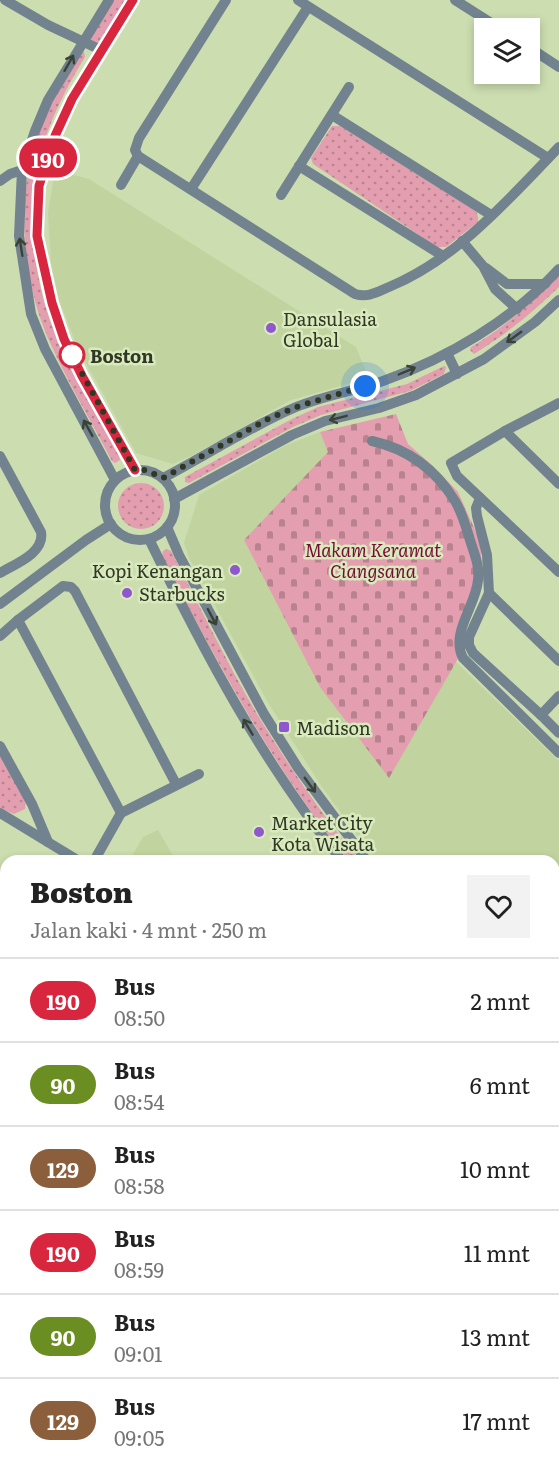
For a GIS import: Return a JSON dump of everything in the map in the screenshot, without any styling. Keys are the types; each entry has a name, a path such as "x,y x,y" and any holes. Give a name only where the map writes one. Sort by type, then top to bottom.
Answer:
{"street":[{"path":"5,0 48,25 100,50"},
{"path":"109,0 48,100 22,170 19,236 31,314 50,358 116,480"},
{"path":"133,0 100,50 72,99 55,136 39,186 37,236 52,303 64,339 82,376 135,470"},
{"path":"226,0 139,138 135,150 138,156 355,294 367,296 405,280 443,256 517,192 559,147"},
{"path":"298,0 548,158"},
{"path":"455,0 483,18"},
{"path":"191,189 308,7"},
{"path":"540,55 559,67"},
{"path":"281,195 349,87"},
{"path":"332,115 491,215"},
{"path":"121,185 138,156"},
{"path":"299,166 443,256"},
{"path":"0,181 22,170"},
{"path":"462,241 483,266 495,289 517,309"},
{"path":"483,266 507,284 545,284"},
{"path":"163,478 268,419 299,406 384,381 447,353 517,309 559,269"},
{"path":"174,499 292,435 325,421 379,408 416,395 457,374 484,359 535,322 559,300"},
{"path":"447,353 457,374"},
{"path":"559,404 505,431 451,463 457,476 559,572"},
{"path":"505,431 559,484"},
{"path":"372,441 389,445 413,456 430,471 456,502 479,571 476,591 459,636 458,648 463,658 559,753"},
{"path":"0,456 41,532 42,538 37,550 0,573"},
{"path":"135,470 145,470 163,478 174,499 172,518 167,527 149,539 137,540 126,537 111,524 105,510 105,499 109,488 124,473 135,470"},
{"path":"480,498 476,508 487,555 489,593 469,637 469,645 473,652 559,733"},
{"path":"0,604 111,524"},
{"path":"167,527 179,555 264,714 298,768 363,855"},
{"path":"149,539 179,602 246,723 281,778 338,855"},
{"path":"0,636 63,586 71,587 176,784"},
{"path":"489,593 559,661"},
{"path":"18,620 121,813"},
{"path":"541,715 559,696"},
{"path":"0,746 32,804 48,842"},
{"path":"97,855 121,813 199,774"},
{"path":"0,813 69,855"}],"shaded area":[{"path":"55,170 89,179 356,347 369,378 291,400 173,464 136,453 78,349 59,300 51,263 48,212"},
{"path":"320,432 328,451 389,777 455,661 559,761 559,855 372,855 322,787 267,701 189,558 184,543 199,495 286,445"},
{"path":"158,830 173,855 132,855 143,837"}],"green space":[{"path":"109,0 133,0 101,50 83,40"},
{"path":"81,51 84,52 85,57 53,118 38,164 34,189 34,243 42,295 50,320 67,358 119,456 120,460 115,463 66,376 42,323 28,270 25,243 26,189 37,137 51,104"},
{"path":"332,126 340,126 476,211 478,222 446,247 437,247 313,164 311,158"},
{"path":"559,276 559,287 529,314 474,354 470,350 517,314"},
{"path":"446,367 444,374 410,391 321,415 293,427 189,483 185,482 185,477 318,407 407,384"},
{"name":"Makam Keramat Ciangsana","path":"396,414 408,444 458,492 480,541 483,581 462,633 463,650 389,778 320,687 244,540 328,452 320,432"},
{"path":"141,483 157,490 164,506 157,522 141,529 125,522 118,506 125,490"},
{"path":"167,549 171,551 234,674 293,771 355,855 344,855 321,826 271,752 162,557 163,551"},
{"path":"0,753 26,800 25,809 14,814 0,808"}],"bus line":[{"name":"190","path":"133,0 100,50 72,99 55,136 39,186 37,236 52,303 64,339 82,376 135,470"}],"place":[{"name":"Dansulasia Global","path":"271,328"},
{"name":"Boston","path":"72,355"},
{"name":"Kopi Kenangan","path":"235,570"},
{"name":"Starbucks","path":"127,593"},
{"name":"Madison","path":"284,727"},
{"name":"Market City Kota Wisata","path":"259,832"}],"route":[{"path":"72,355 135,470 145,470 163,478 268,419 299,406 365,386"}]}
